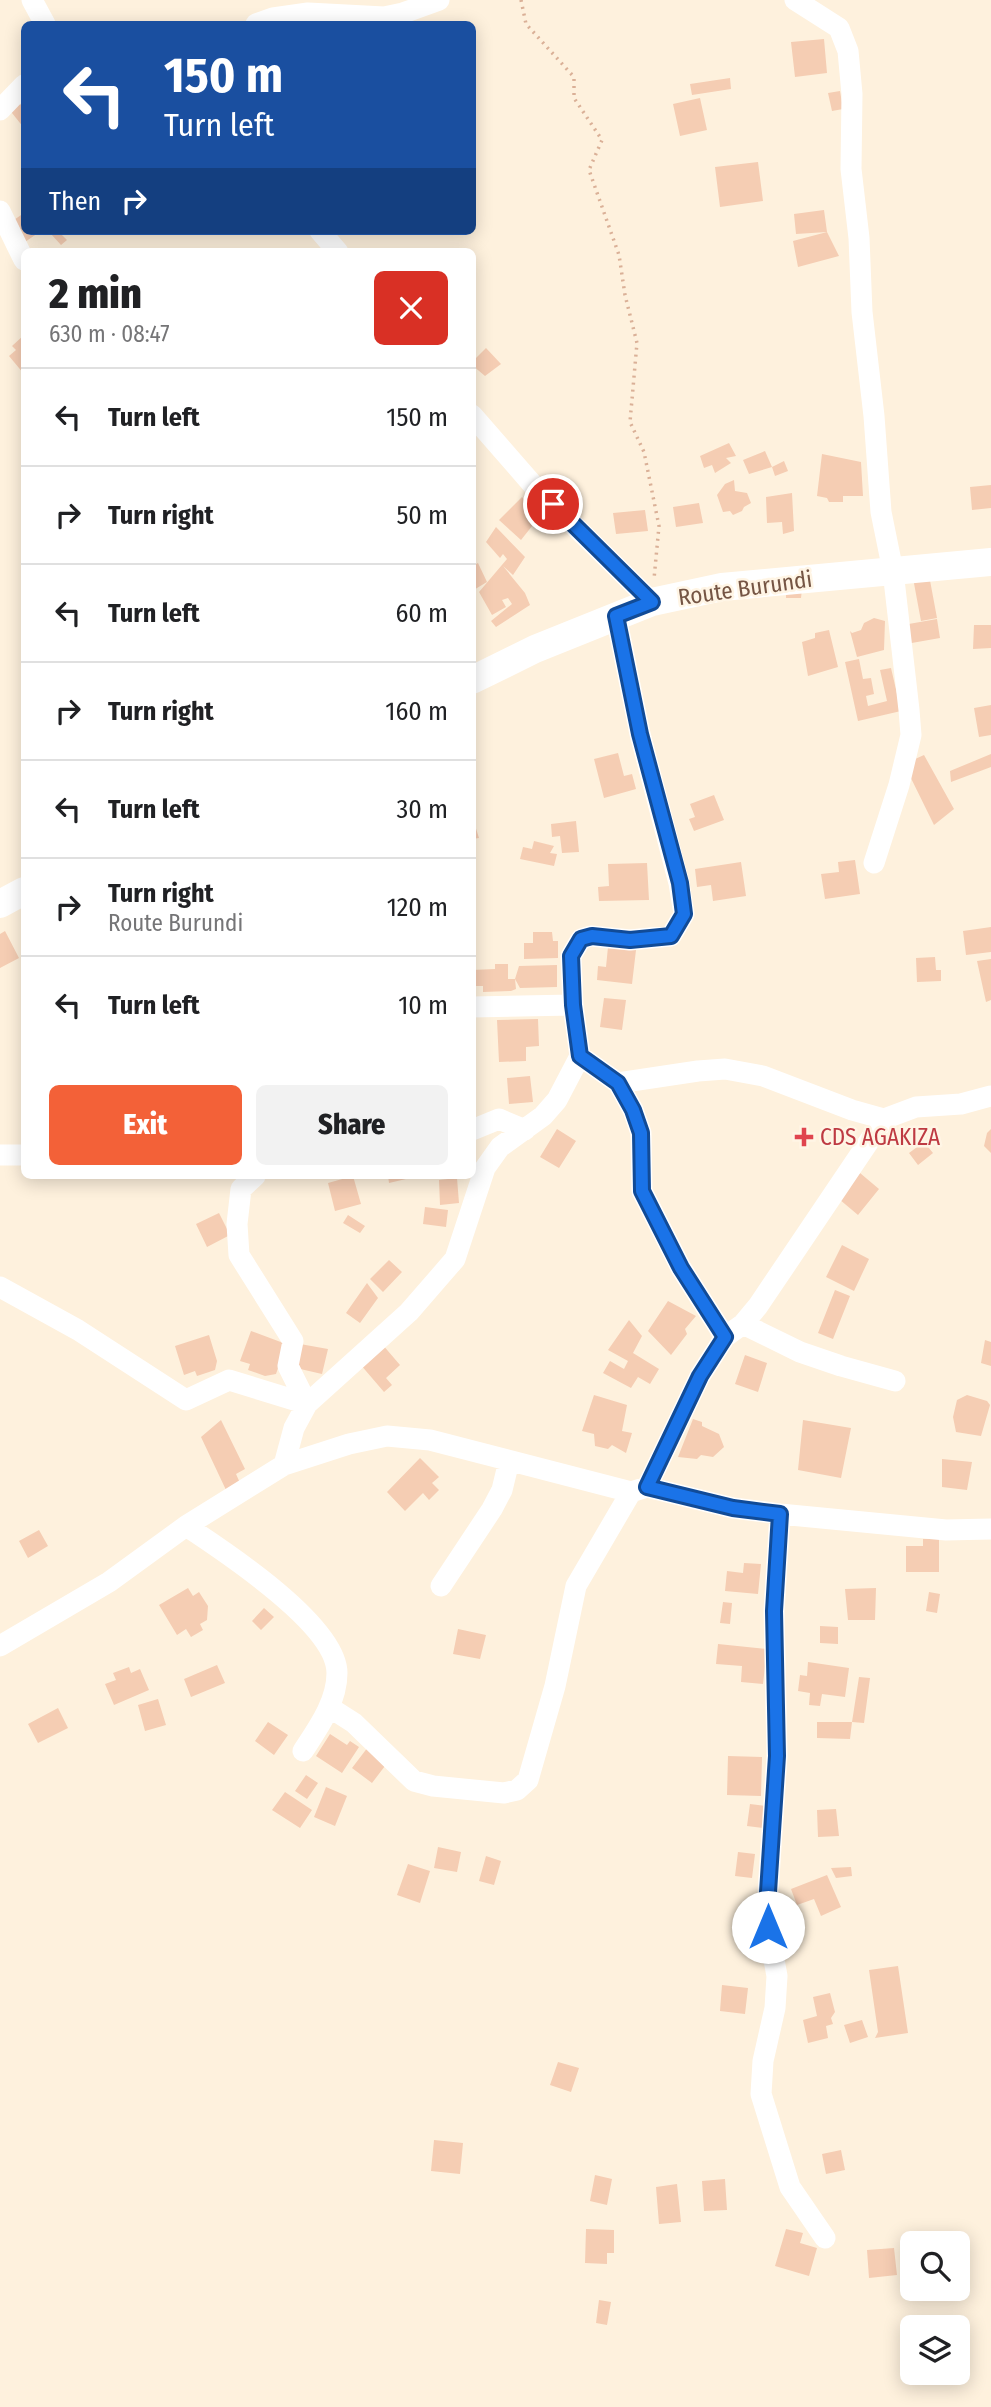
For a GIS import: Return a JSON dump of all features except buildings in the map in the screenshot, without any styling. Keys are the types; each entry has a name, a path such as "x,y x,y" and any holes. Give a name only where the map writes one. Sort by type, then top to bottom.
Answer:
{"main road":[{"name":"Route Burundi","path":"476,678 535,649 652,602 722,587 991,562"},
{"path":"0,904 21,893"}],"street":[{"path":"32,0 43,21"},
{"path":"264,21 308,13 384,17 439,0"},
{"path":"795,0 839,28 848,51 852,94 851,169 859,238 862,312 874,416 881,512 893,571 911,735 899,785 874,863"},
{"path":"0,110 21,88"},
{"path":"0,211 21,254"},
{"path":"476,420 533,485 652,602"},
{"path":"284,1465 294,1428 307,1405 409,1312 455,1259 485,1168 500,1147 543,1116 557,1100 580,1056 573,1005 571,956 581,939 592,936 630,940 671,936 684,914 680,883 640,734 616,616"},
{"path":"476,1007 573,1005"},
{"path":"580,1056 618,1083 633,1110 641,1133 642,1191 681,1268 725,1337"},
{"path":"618,1083 725,1069 763,1076 852,1111 884,1119 916,1107 961,1104 991,1096"},
{"path":"476,1128 499,1119 525,1130"},
{"path":"329,1707 354,1723 414,1781 471,1791 504,1793 517,1790 528,1780 555,1686 576,1587 639,1490 700,1376 725,1337 743,1324 758,1306 884,1119"},
{"path":"0,1155 21,1155"},
{"path":"253,1179 241,1189 237,1224 239,1255 293,1341 288,1366 307,1405"},
{"path":"0,1287 78,1330 186,1400 229,1380 307,1405"},
{"path":"743,1324 800,1352 895,1381"},
{"path":"0,1646 109,1582 187,1525 284,1465 349,1444 387,1436 430,1440 509,1461 733,1508 946,1530 991,1529"},
{"path":"441,1586 492,1509 502,1490 509,1461"},
{"path":"780,1514 774,1611 777,1756 768,1892 768,1927 776,1976 775,2008 763,2061 761,2094 790,2187 825,2238"},
{"path":"187,1525 242,1563 316,1628 334,1656 337,1674 329,1707 303,1751"}],"path":[{"path":"521,0 526,24 574,77 574,99 602,140 589,170 619,255 636,343 630,422 644,452 659,526 652,602"}],"place":[{"name":"CDS AGAKIZA","path":"804,1137"}],"route":[{"path":"553,504 652,602 616,616 640,734 680,883 684,914 671,936 659,939 630,940 592,936 581,939 571,956 573,1005 580,1056 618,1083 633,1110 641,1133 642,1191 681,1268 725,1337 700,1376 647,1487 733,1508 780,1514 774,1611 777,1756 768,1927"}]}
